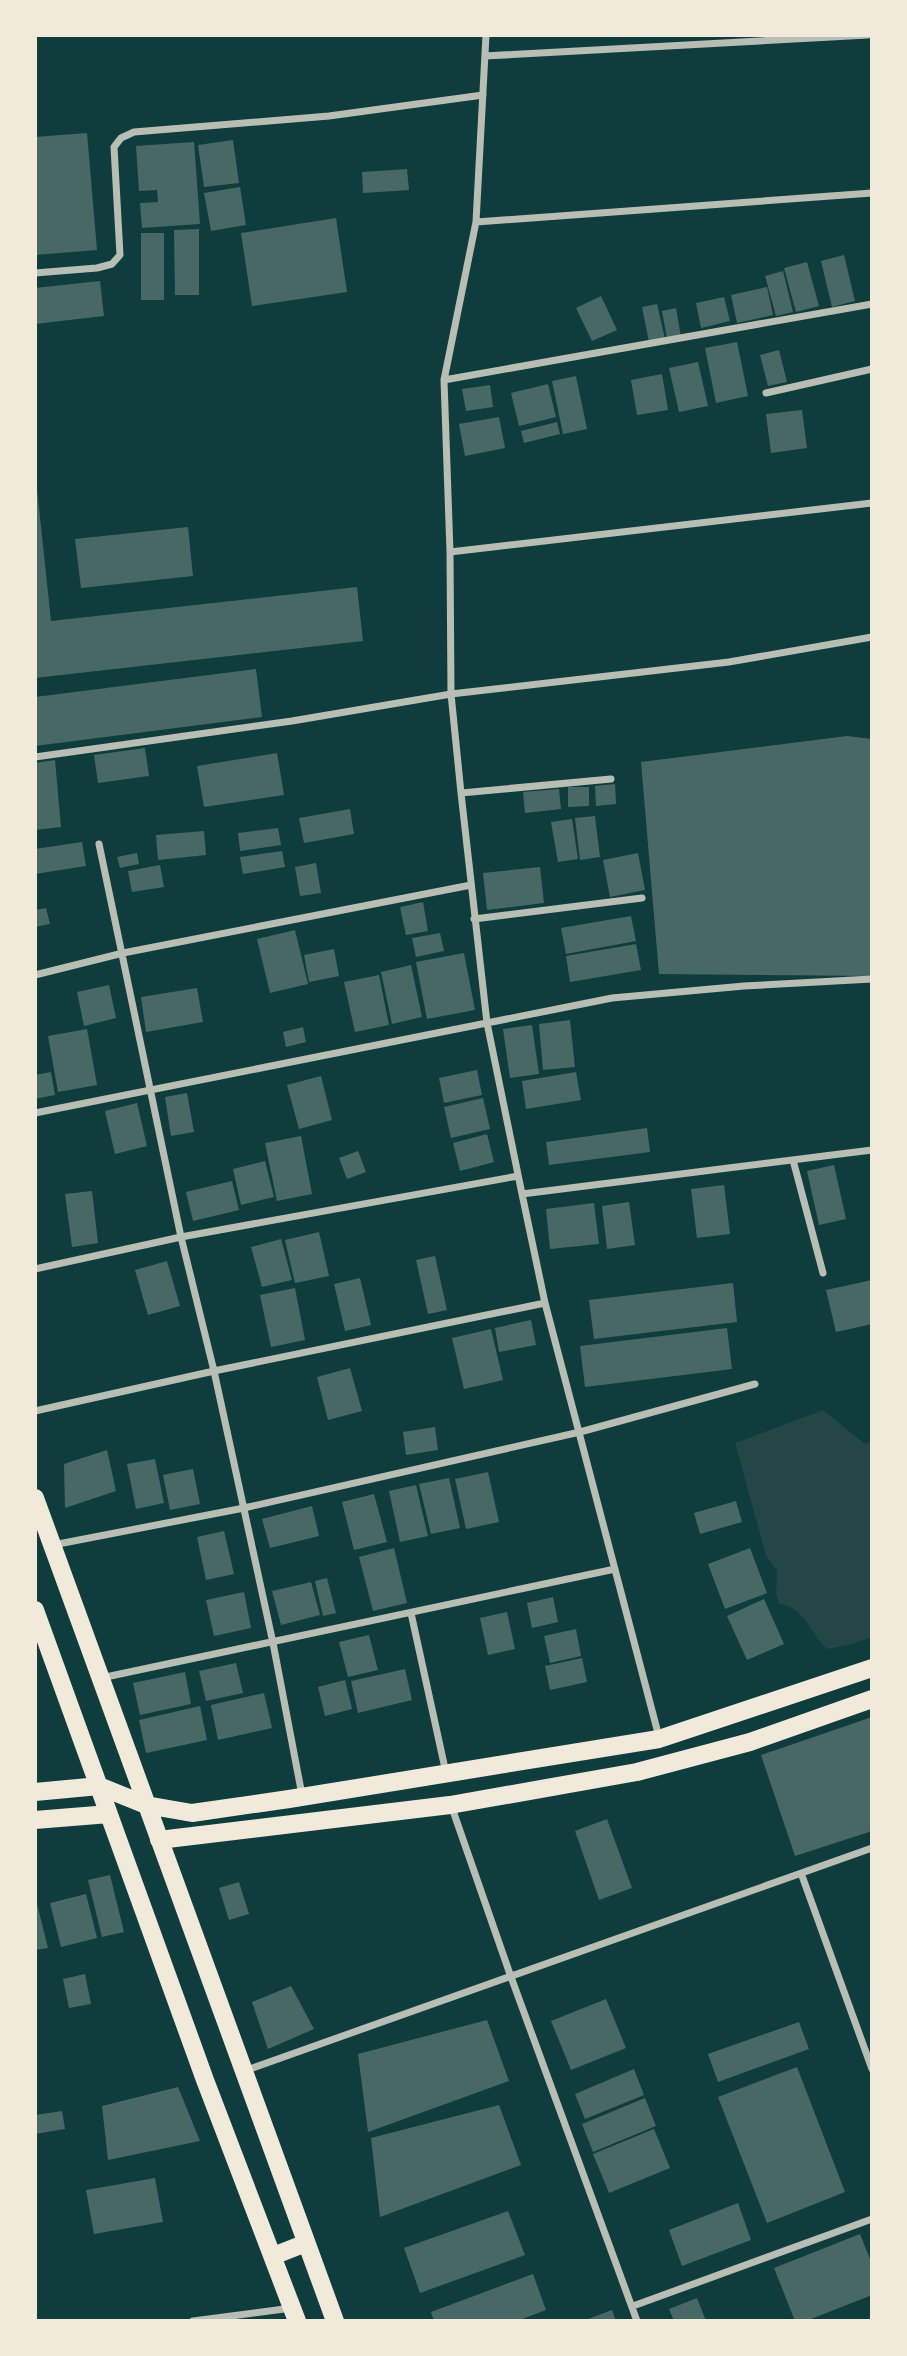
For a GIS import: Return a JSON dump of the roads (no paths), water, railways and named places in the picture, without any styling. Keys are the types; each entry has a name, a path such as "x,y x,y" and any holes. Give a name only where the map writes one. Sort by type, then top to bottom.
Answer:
{"main road":[{"path":"35,1498 335,2321"},
{"path":"35,1610 205,2080 295,2314"},
{"path":"35,1792 99,1786 146,1805 192,1813 302,1797 659,1739 872,1668"},
{"path":"159,1840 450,1805 637,1772 750,1742 872,1699"},
{"path":"35,1820 109,1814"},
{"path":"273,2256 306,2243"}],"street":[{"path":"486,35 476,222 444,380 450,552 451,694 461,793 487,1023 522,1194 545,1303 659,1739"},
{"path":"485,56 868,35"},
{"path":"35,273 97,268 112,264 120,255 114,147 121,138 134,132 329,116 483,95"},
{"path":"476,222 872,192"},
{"path":"444,380 872,304"},
{"path":"766,393 872,369"},
{"path":"450,552 872,503"},
{"path":"35,757 292,721 451,694 729,662 872,637"},
{"path":"461,793 611,779"},
{"path":"99,845 181,1237 214,1371 273,1643 302,1797"},
{"path":"35,975 123,953 471,885"},
{"path":"474,919 642,898"},
{"path":"35,1113 612,998 744,985 872,979"},
{"path":"522,1194 872,1150"},
{"path":"793,1160 823,1273"},
{"path":"35,1269 181,1237 519,1176"},
{"path":"35,1411 545,1303"},
{"path":"52,1545 244,1508 580,1432 755,1384"},
{"path":"100,1678 615,1569"},
{"path":"411,1613 446,1774"},
{"path":"450,1805 638,2321"},
{"path":"243,2071 872,1848"},
{"path":"801,1873 872,2069"},
{"path":"633,2306 872,2219"},
{"path":"193,2321 295,2314"}]}
